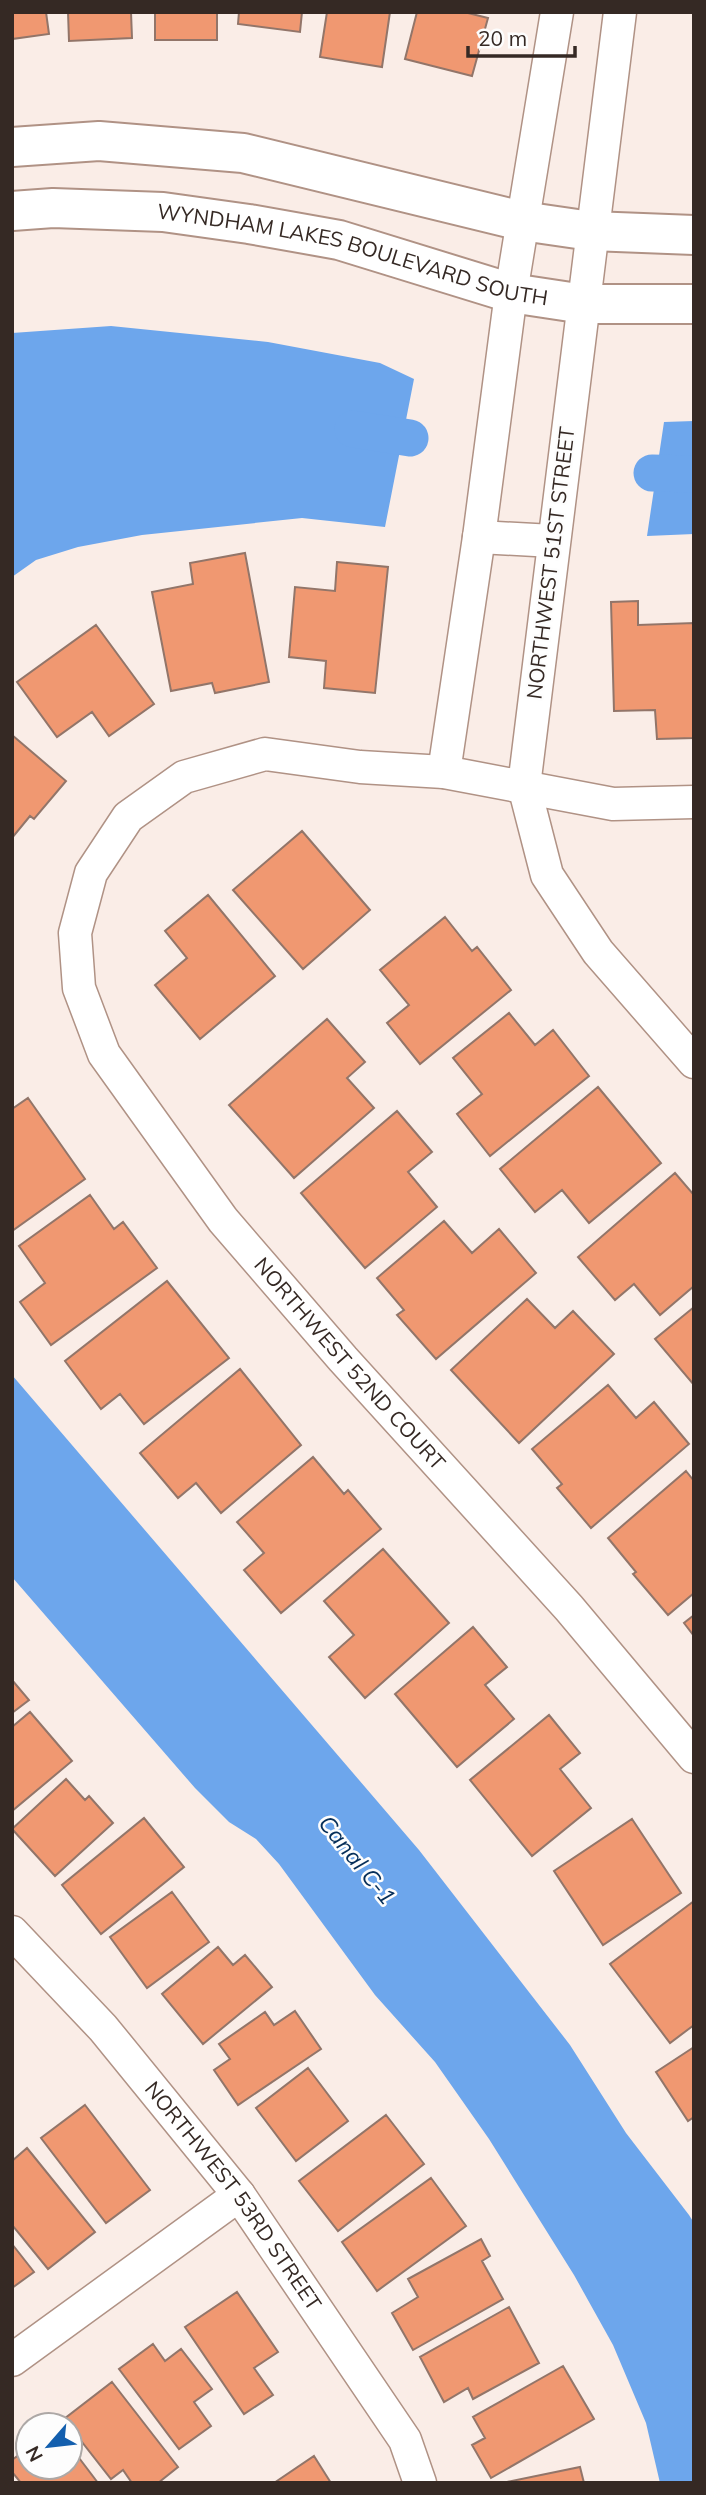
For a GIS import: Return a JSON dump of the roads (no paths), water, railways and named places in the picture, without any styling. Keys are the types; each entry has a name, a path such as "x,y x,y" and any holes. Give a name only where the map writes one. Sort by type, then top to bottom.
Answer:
{"street":[{"path":"444,772 479,537 511,293 557,12"},
{"name":"NORTHWEST 51ST STREET","path":"620,12 524,786 547,875 598,952 694,1062"},
{"path":"12,147 99,141 243,153 522,221 591,231 694,236"},
{"name":"WYNDHAM LAKES BOULEVARD SOUTH","path":"12,211 53,208 163,212 339,240 511,293 584,304 694,304"},
{"path":"479,537 553,541"},
{"name":"NORTHWEST 52ND COURT","path":"694,802 613,804 444,772 360,766 265,754 184,777 128,817 91,873 75,933 79,988 104,1054 223,1220 343,1359 569,1608 694,1757"},
{"name":"NORTHWEST 53RD STREET","path":"12,1932 103,2028 239,2195 405,2440 420,2483"},
{"path":"12,2360 239,2195"}],"water":[{"path":"111,326 268,342 380,363 414,379 385,527 302,518 142,535 78,547 36,560 12,577 12,333"},
{"path":"694,421 694,534 647,536 664,422"},
{"name":"Canal C-1","path":"12,1375 419,1850 570,2045 626,2133 694,2223 694,2483 660,2483 646,2423 613,2345 574,2275 489,2139 435,2062 375,1995 279,1864 256,1839 229,1822 195,1788 12,1577"}],"waterway":[{"path":"353,429 410,438"},
{"path":"652,473 694,474"}]}
